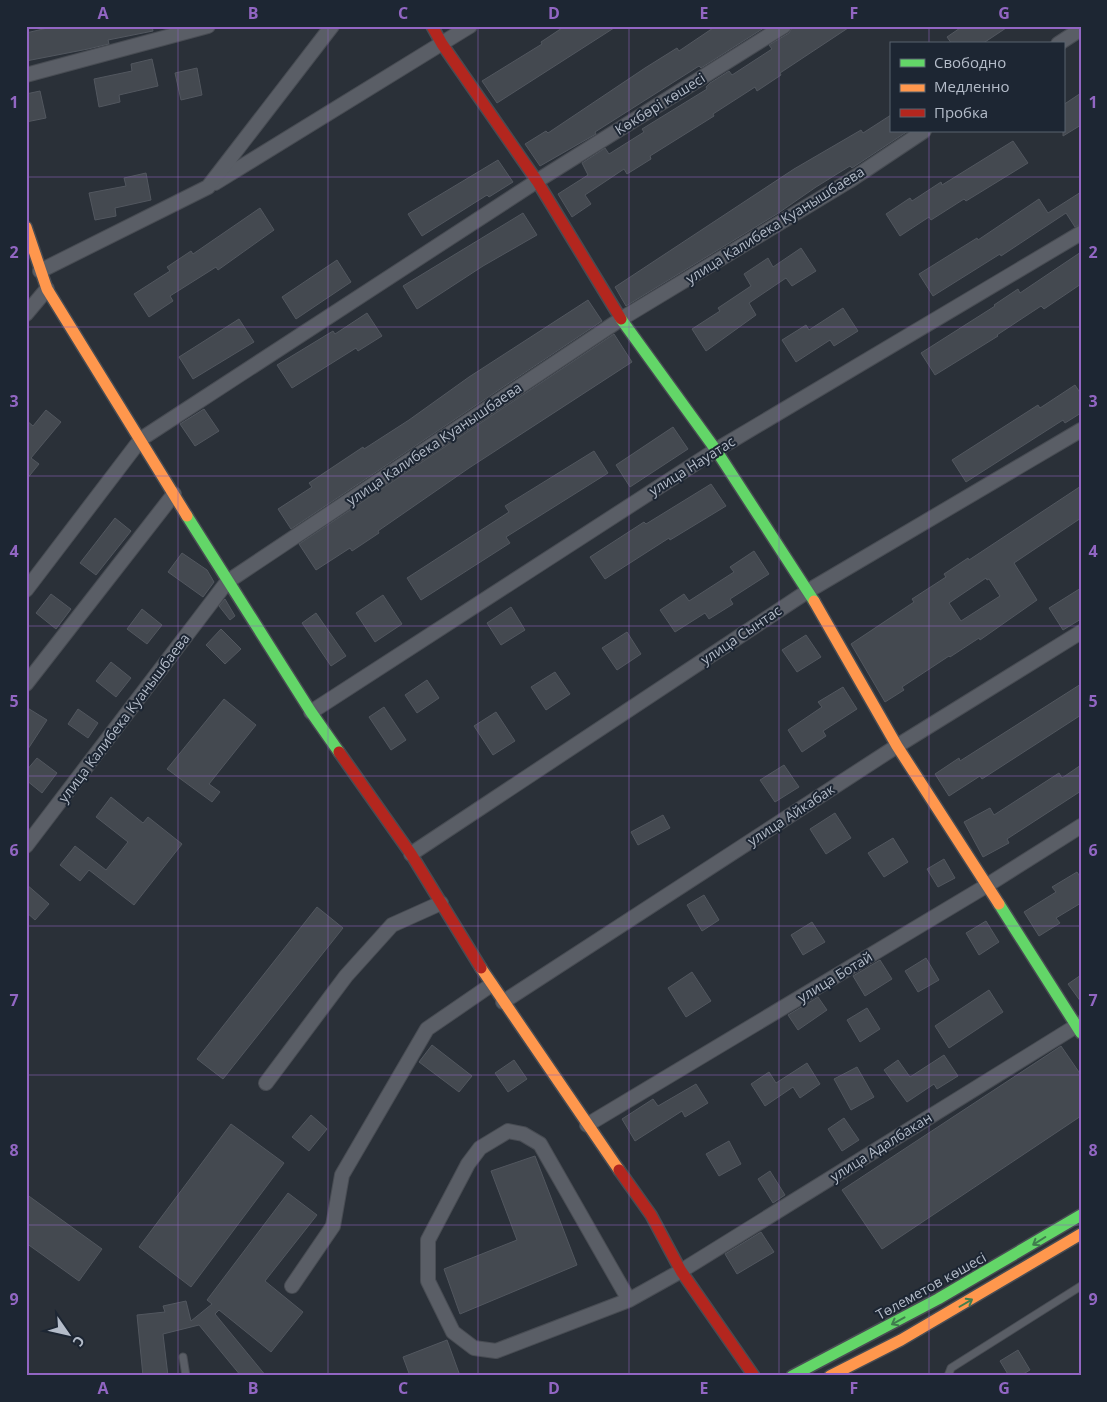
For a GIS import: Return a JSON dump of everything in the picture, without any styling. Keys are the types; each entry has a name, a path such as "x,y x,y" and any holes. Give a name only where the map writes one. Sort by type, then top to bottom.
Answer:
{"street":[{"path":"26,75 208,26"},
{"path":"208,188 332,26"},
{"path":"432,26 442,44 537,181 621,319 716,450 808,591 897,746 1079,1028"},
{"path":"40,270 208,188 470,26"},
{"name":"Көкбөрі көшесі","path":"26,590 141,439 537,181 784,26"},
{"path":"1061,42 1081,29"},
{"name":"улица Калибека Куанышбаева","path":"26,846 227,582 621,319 849,181 922,132"},
{"path":"26,227 31,258 40,270 47,289 141,439 227,582 311,712 411,854 491,985 651,1215 681,1271 754,1376"},
{"name":"улица Науатас","path":"311,712 716,450 1081,233"},
{"path":"26,314 47,289"},
{"name":"улица Сынтас","path":"411,854 808,591 1081,430"},
{"path":"26,684 174,494"},
{"name":"улица Айкабак","path":"503,1002 897,746 1081,632"},
{"name":"улица Ботай","path":"587,1125 986,886 1081,826"},
{"path":"266,1083 346,976 392,925 441,903"},
{"path":"292,1286 333,1226 342,1175 427,1029 491,985"},
{"name":"улица Адалбакан","path":"630,1300 540,1144 523,1134 508,1131 480,1148 463,1172 428,1240 428,1281 453,1332 474,1348 496,1351 630,1300 681,1271 1079,1028"},
{"name":"Төлеметов көшесі","path":"792,1376 869,1338 1025,1250 1081,1215"},
{"path":"830,1376 901,1340 1081,1234"}],"lane":[{"path":"948,1376 951,1368 1081,1286"},
{"path":"183,1357 186,1376"}],"building":[{"path":"56,26 152,26 153,31 108,40 109,44 88,49 26,61 26,33"},
{"path":"565,26 617,26 497,103 482,81 542,44 541,42"},
{"path":"716,26 767,26 701,68 699,66 595,132 596,134 540,166 525,144 546,131 548,133 645,68 677,48 679,51"},
{"path":"793,26 851,26 780,73 781,75 757,91 755,87 713,114 714,116 650,156 651,159 627,174 624,169 585,195 591,204 572,217 558,194 588,175 582,163 605,148 609,154 644,132 642,129 707,89 706,87 710,83 729,71 732,75 772,49 769,45 789,33"},
{"path":"963,26 1009,26 985,42 951,42 947,37"},
{"path":"152,59 158,86 119,95 120,102 99,107 94,79 132,71 131,64"},
{"path":"197,68 202,95 181,100 175,73"},
{"path":"40,91 46,118 26,122 26,94"},
{"path":"1081,93 1081,125 1063,136 1064,132 1064,104"},
{"path":"890,116 890,132 906,132 852,168 850,166 777,214 626,306 615,287 794,169 861,130 863,133"},
{"path":"1013,141 1028,163 966,201 964,199 931,220 929,217 900,236 886,214 910,198 912,201 941,182 942,185"},
{"path":"498,160 513,182 489,197 487,195 422,236 408,214"},
{"path":"146,173 151,200 115,208 116,216 95,220 89,193 126,186 124,178"},
{"path":"1081,192 1081,224 1075,227 1066,213 1001,256 1000,254 933,296 919,274 977,238 978,240 1039,199 1048,213"},
{"path":"260,208 274,230 218,270 216,267 170,296 173,301 149,317 134,294 170,271 167,267 191,251 193,254"},
{"path":"523,213 537,235 483,266 417,309 403,286"},
{"path":"801,248 816,271 792,286 786,278 749,303 756,315 706,351 692,329 720,311 718,308 751,286 744,274 768,258 773,267"},
{"path":"1081,252 1081,284 1044,309 1041,306 998,336 935,375 921,353 995,306 1018,289 1020,293"},
{"path":"337,260 351,282 296,319 282,297"},
{"path":"588,300 602,321 291,529 278,509 312,487 309,483 363,447 364,449 409,420 469,377"},
{"path":"843,308 858,331 834,346 830,340 796,362 782,340 806,325 809,330"},
{"path":"367,313 382,336 358,351 356,348 292,388 277,365 333,331 335,334"},
{"path":"239,319 254,342 193,379 179,357"},
{"path":"614,334 632,362 469,468 352,551 350,548 316,570 299,544"},
{"path":"1075,385 1081,394 1081,413 1065,423 1063,420 966,482 952,460 1038,405 1040,408"},
{"path":"204,409 219,431 195,446 180,424"},
{"path":"46,410 61,422 31,458 39,464 26,480 26,420 33,426"},
{"path":"673,427 688,449 630,487 616,465"},
{"path":"594,451 608,473 506,537 510,543 421,600 407,578 509,512 505,506"},
{"path":"711,484 726,506 670,540 669,538 605,579 590,557 644,522 646,524"},
{"path":"1081,486 1081,518 1014,563 1037,600 980,640 979,638 949,656 902,687 904,690 885,702 851,644 914,602 912,599 946,577 944,574 968,558 969,560","holes":["986,578 987,580 989,579 1000,596 961,621 949,603"]},
{"path":"115,518 131,531 96,575 80,563"},
{"path":"754,551 769,574 730,599 733,604 709,619 705,613 675,632 660,610 684,594 689,601 734,572 730,567"},
{"path":"182,553 207,570 214,582 203,597 168,572"},
{"path":"1081,588 1081,619 1063,630 1049,608"},
{"path":"51,594 71,609 56,629 36,613"},
{"path":"383,595 402,624 375,642 356,613"},
{"path":"225,599 235,616 230,620 219,606"},
{"path":"511,607 525,630 501,645 487,623"},
{"path":"142,609 162,625 147,644 127,629"},
{"path":"316,613 346,656 331,666 302,623"},
{"path":"221,629 241,649 225,664 206,645"},
{"path":"627,632 641,654 617,670 602,648"},
{"path":"806,635 821,657 797,672 782,650"},
{"path":"111,662 131,678 116,697 96,681"},
{"path":"555,672 570,694 546,710 531,687"},
{"path":"427,680 439,698 417,713 405,695"},
{"path":"1081,684 1081,715 982,779 980,776 949,796 935,774 959,758 960,761"},
{"path":"843,687 857,709 823,731 826,736 802,752 788,730 822,707 818,702"},
{"path":"224,699 256,725 209,784 220,792 212,802 167,769"},
{"path":"26,707 47,720 26,752"},
{"path":"384,707 406,740 391,750 369,717"},
{"path":"78,709 98,723 88,738 68,724"},
{"path":"496,712 515,741 493,755 474,726"},
{"path":"37,758 57,773 42,793 26,780 26,771"},
{"path":"784,765 799,787 775,802 760,780"},
{"path":"1081,765 1081,791 1007,839 1009,843 983,857 964,822 990,808 994,815 1059,773 1062,778"},
{"path":"111,797 143,823 148,817 182,844 134,905 89,870 80,881 60,865 75,846 106,870 128,842 96,817"},
{"path":"835,813 851,838 826,854 810,829"},
{"path":"663,815 670,828 638,845 631,832"},
{"path":"893,838 908,862 884,877 868,853"},
{"path":"944,859 955,878 938,887 927,869"},
{"path":"1077,872 1081,878 1081,903 1056,918 1060,923 1039,936 1024,912 1056,892 1052,887"},
{"path":"26,884 49,904 35,920 26,912"},
{"path":"704,895 719,920 702,931 687,905"},
{"path":"317,907 343,928 223,1079 197,1059"},
{"path":"986,921 999,942 979,955 966,933"},
{"path":"812,922 825,942 803,955 791,935"},
{"path":"926,958 939,980 918,992 905,971"},
{"path":"880,960 892,979 865,996 853,976"},
{"path":"692,972 711,1001 686,1017 668,988"},
{"path":"1081,975 1081,1002 1068,984"},
{"path":"989,990 1003,1012 949,1048 935,1026"},
{"path":"818,997 827,1010 798,1030 788,1015"},
{"path":"867,1008 880,1029 860,1042 847,1020"},
{"path":"432,1045 472,1076 459,1092 419,1062"},
{"path":"1061,1046 1081,1075 1081,1116 882,1249 842,1190"},
{"path":"944,1055 958,1076 937,1089 934,1084 907,1102 884,1070 898,1060 910,1077"},
{"path":"514,1060 527,1079 508,1092 495,1073"},
{"path":"807,1063 820,1084 800,1098 793,1087 765,1106 751,1084 769,1072 776,1083"},
{"path":"857,1067 874,1097 851,1110 834,1079"},
{"path":"696,1084 708,1103 685,1117 682,1111 635,1141 622,1119 653,1099 658,1106"},
{"path":"311,1115 327,1129 309,1151 292,1137"},
{"path":"844,1118 859,1140 842,1151 828,1129"},
{"path":"231,1124 284,1163 191,1287 139,1247"},
{"path":"729,1141 741,1164 719,1176 706,1154"},
{"path":"535,1156 577,1265 460,1314 444,1269 517,1240 491,1171"},
{"path":"770,1171 785,1195 773,1203 758,1179"},
{"path":"288,1193 317,1215 265,1281 303,1312 271,1352 219,1310 215,1314 266,1376 241,1376 199,1325 163,1334 168,1376 143,1376 137,1315 165,1312 163,1306 186,1301 191,1321 212,1304 207,1300"},
{"path":"26,1194 102,1249 79,1281 26,1243"},
{"path":"761,1232 774,1252 737,1274 725,1254"},
{"path":"447,1340 459,1373 451,1376 410,1376 403,1357"},
{"path":"1018,1350 1030,1370 1020,1376 1009,1376 1000,1361"}],"traffic: fast":[{"path":"621,319 716,450 814,601"},
{"path":"187,516 311,712 339,752"},
{"path":"999,904 1081,1033"},
{"path":"792,1376 938,1299 1081,1215"}],"traffic: slow":[{"path":"26,227 47,289 187,516"},
{"path":"814,601 897,746 999,904"},
{"path":"481,968 619,1170"},
{"path":"830,1376 901,1340 1081,1234"}],"traffic: jam":[{"path":"432,26 442,44 537,181 621,319"},
{"path":"339,752 411,854 481,968"},
{"path":"619,1170 651,1215 681,1271 754,1376"}]}
